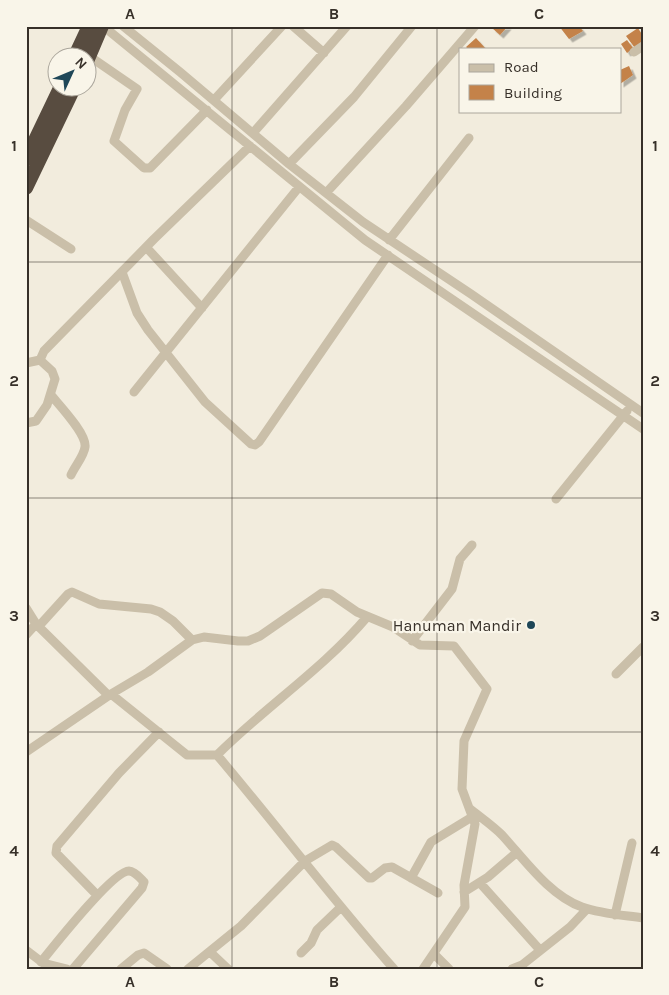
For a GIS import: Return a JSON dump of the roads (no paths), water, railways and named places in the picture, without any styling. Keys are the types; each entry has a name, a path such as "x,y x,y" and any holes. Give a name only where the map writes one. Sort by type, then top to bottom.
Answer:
{"highway":[{"path":"79,48 90,26"},
{"path":"92,48 103,26"},
{"path":"26,159 55,98"},
{"path":"26,188 69,98"}],"street":[{"path":"103,26 365,240 643,428"},
{"path":"123,26 289,164 363,222 643,413"},
{"path":"214,100 282,26"},
{"path":"293,26 324,53"},
{"path":"253,133 347,26"},
{"path":"289,164 354,97 412,26"},
{"path":"326,193 406,106 475,26"},
{"path":"634,52 643,46"},
{"path":"98,63 137,89 125,110 114,141 144,168 150,168 207,110"},
{"path":"389,240 469,138"},
{"path":"40,360 44,351 146,247 250,146"},
{"path":"134,392 299,187"},
{"path":"26,220 71,249"},
{"path":"146,247 202,308"},
{"path":"122,272 137,313 148,330 205,402 250,444 255,444 259,442 388,255"},
{"path":"26,363 40,360"},
{"path":"26,423 36,421 47,405 55,379 54,375 40,360"},
{"path":"562,374 570,362"},
{"path":"51,395 81,433 86,444 85,450 71,474"},
{"path":"556,499 632,405"},
{"path":"412,641 452,589 460,559 472,545"},
{"path":"26,635 72,592 99,604 151,609 160,612 174,621 192,640"},
{"path":"26,752 110,694 148,672 192,640 204,637 238,642 248,641 260,636 322,593 331,594 367,617 393,627 420,645 454,646 487,688 464,742 462,789 475,824 464,885 465,907 423,969"},
{"path":"26,608 37,625 110,694 187,755 217,755 235,737 332,655 348,640 367,617"},
{"path":"616,674 643,647"},
{"path":"98,895 56,853 57,846 119,773 159,732"},
{"path":"217,755 394,969"},
{"path":"471,812 495,829 531,869 575,904 616,915 643,918"},
{"path":"411,878 431,842 471,812"},
{"path":"616,915 632,843"},
{"path":"188,969 241,926 305,861 329,846 333,845 369,878 372,878 388,867 438,893"},
{"path":"464,892 480,882 516,853"},
{"path":"41,962 107,886 129,871 136,874 144,882 142,888 73,969"},
{"path":"480,882 540,950"},
{"path":"301,953 312,943 317,930 341,907"},
{"path":"512,969 519,966 574,923 587,908"},
{"path":"26,950 41,962 67,969"},
{"path":"210,952 228,969"},
{"path":"120,969 138,955 144,953 167,969"},
{"path":"434,954 449,969"}],"place":[{"name":"Hanuman Mandir","path":"531,625"}]}
